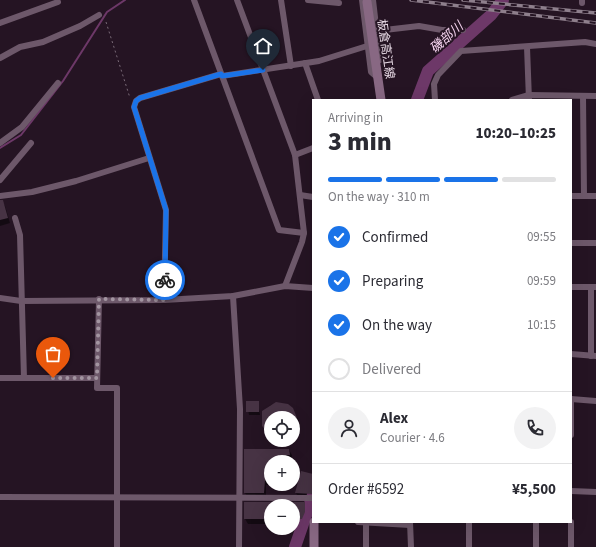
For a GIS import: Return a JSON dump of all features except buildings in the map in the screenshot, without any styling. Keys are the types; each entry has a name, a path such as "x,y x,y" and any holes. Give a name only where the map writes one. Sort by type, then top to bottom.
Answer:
{"main road":[{"name":"板倉高江線","path":"367,1 381,99"},
{"path":"314,523 314,547"}],"street":[{"path":"194,0 279,230 304,233"},
{"path":"237,0 295,155 304,233 285,286"},
{"path":"281,0 291,66"},
{"path":"308,0 338,3"},
{"path":"367,1 376,31 382,73 378,78 371,72 367,46 367,1"},
{"path":"0,23 58,2"},
{"path":"0,58 20,47 44,42 99,16"},
{"path":"376,31 419,26 442,30 463,30"},
{"path":"435,99 434,84 438,75 461,51 527,48 585,42 596,44"},
{"path":"164,300 166,210 134,107 136,101 140,98 221,75 305,64 334,58 367,46"},
{"path":"527,48 529,98 596,96"},
{"path":"305,64 318,99"},
{"path":"0,143 22,127 58,83"},
{"path":"583,96 584,196"},
{"path":"0,180 31,143"},
{"path":"295,155 312,148"},
{"path":"0,196 32,192 76,181 149,158"},
{"path":"300,195 312,197"},
{"path":"572,196 596,196"},
{"path":"15,218 20,234 24,378"},
{"path":"572,243 596,243"},
{"path":"0,298 21,301 99,299 164,300 233,296 285,286 312,288"},
{"path":"572,287 593,287 593,356 572,354"},
{"path":"233,296 240,409 239,547"},
{"path":"99,299 97,388 117,388 116,547"},
{"path":"0,378 97,378"},
{"path":"572,399 596,401"},
{"path":"572,491 596,492"},
{"path":"0,497 312,498"},
{"path":"366,523 366,547"},
{"path":"410,523 411,547"},
{"path":"469,523 469,547"},
{"path":"536,523 536,547"},
{"path":"571,523 571,547"}],"path":[{"path":"106,22 134,107"}],"waterway":[{"path":"0,148 21,135 63,81 107,12 125,0"},
{"name":"磯部川","path":"417,99 428,71 491,15 503,0"},
{"name":"磯部川","path":"295,547 312,498"}],"railway":[{"path":"411,0 596,23"},
{"path":"463,0 596,13"}],"way so far":[{"path":"53,378 97,378 99,299 164,300 165,280"}],"route":[{"path":"165,280 166,210 134,107 136,101 140,98 221,74 222,76 263,70"}]}
